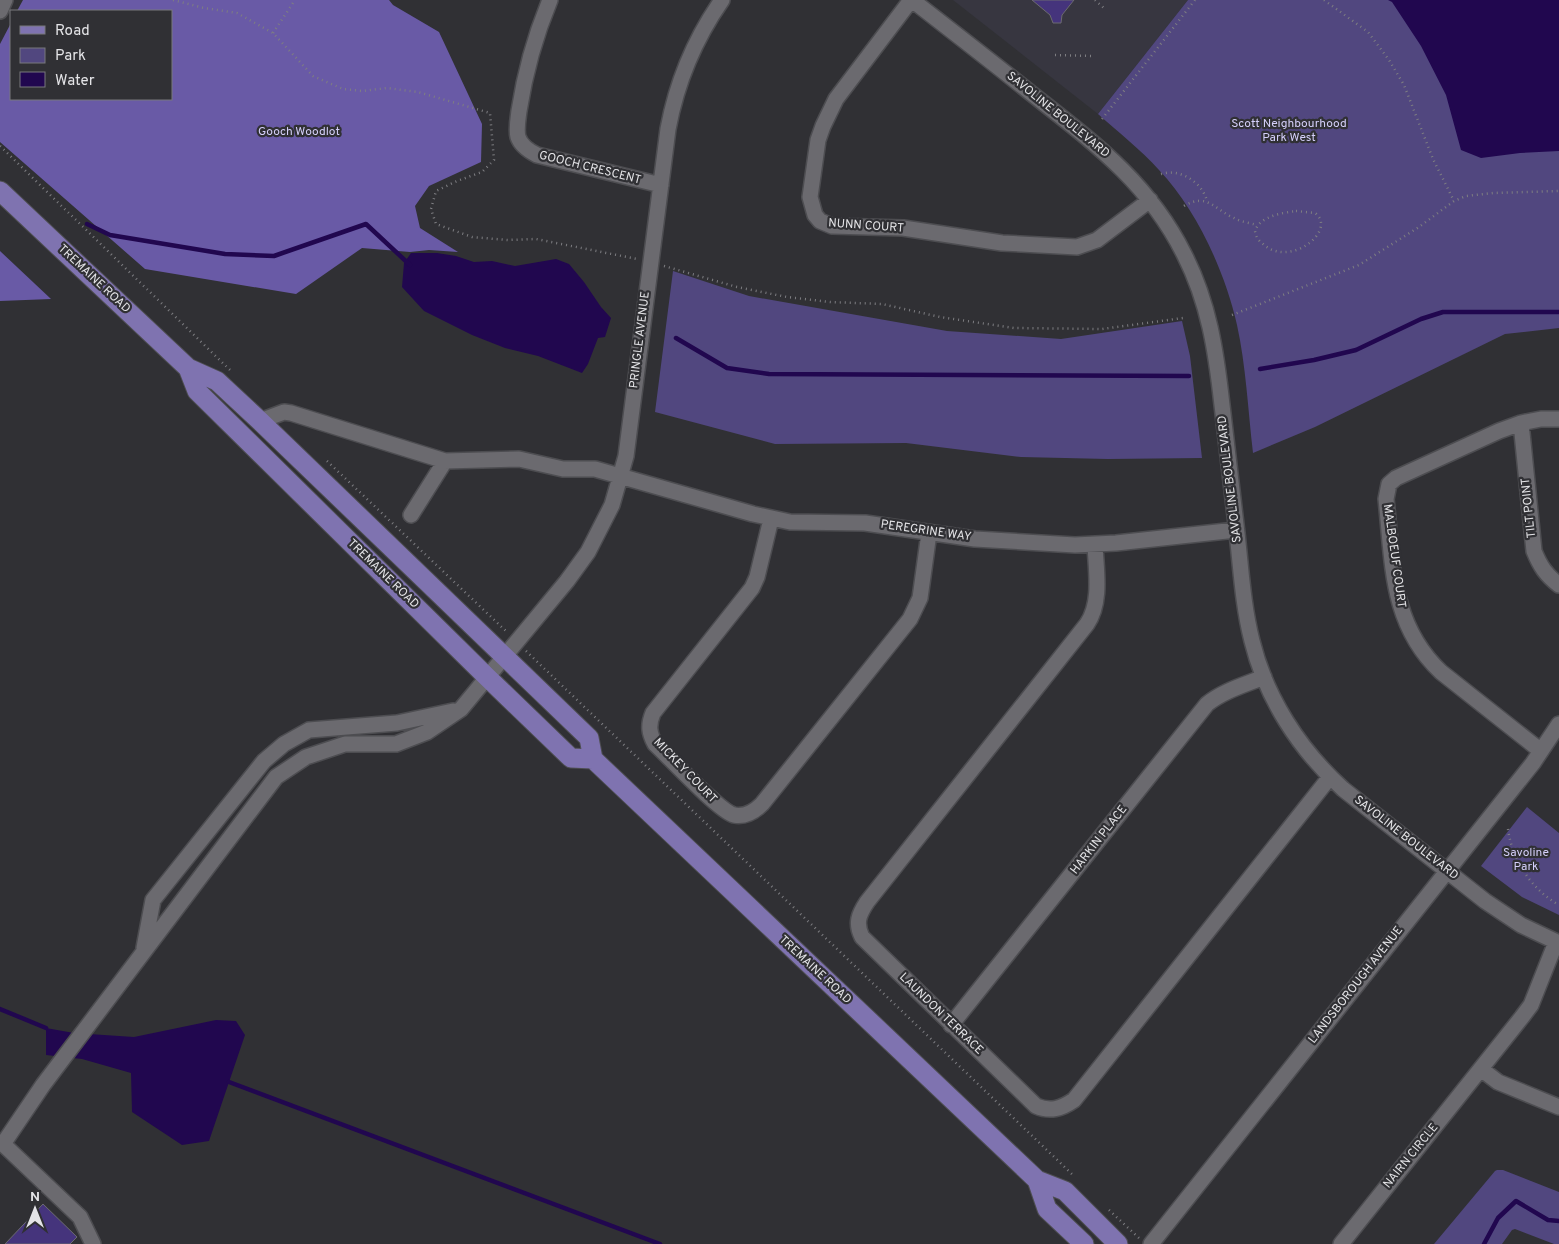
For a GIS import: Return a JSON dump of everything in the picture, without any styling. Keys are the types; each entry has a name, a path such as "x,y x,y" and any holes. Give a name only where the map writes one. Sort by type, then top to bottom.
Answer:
{"main road":[{"name":"TREMAINE ROAD","path":"0,191 188,368 217,381 260,421 589,738 593,759 1037,1180 1065,1191 1118,1244"},
{"name":"TREMAINE ROAD","path":"188,368 197,391 487,677 571,758 593,759"},
{"name":"TREMAINE ROAD","path":"1037,1180 1047,1209 1084,1244"}],"street":[{"path":"0,11 5,0"},
{"name":"GOOCH CRESCENT","path":"550,0 538,29 528,64 518,125 518,139 523,146 537,155 661,185"},
{"name":"PRINGLE AVENUE","path":"94,1244 80,1218 3,1144 42,1085 276,777 306,757 346,744 396,744 427,732 461,709 567,580 588,552 604,521 621,477 628,442 668,128 680,79 689,55 703,28 722,0"},
{"name":"SAVOLINE BOULEVARD","path":"911,0 1092,141 1124,170 1150,200 1184,253 1208,315 1216,351 1236,530 1247,618 1252,641 1264,677 1278,708 1303,747 1330,777 1504,915 1557,942"},
{"name":"NUNN COURT","path":"911,0 836,99 823,126 818,140 810,198 815,215 820,221 832,226 903,228 1012,244 1077,247 1098,240 1150,200"},
{"name":"PEREGRINE WAY","path":"260,421 284,412 291,413 445,461 519,459 563,469 595,470 771,519 790,522 865,523 975,539 1075,545 1095,545 1236,530"},
{"name":"MALBOEUF COURT","path":"1541,750 1441,672 1427,659 1419,648 1404,619 1398,600 1386,499 1389,484 1396,478 1520,423 1542,419 1559,419"},
{"name":"TILT POINT","path":"1520,423 1534,551 1540,565 1548,576 1559,585"},
{"path":"411,515 445,461"},
{"name":"MICKEY COURT","path":"771,519 757,577 752,588 653,713 649,724 651,736 656,744 718,805 734,814 748,814 762,804 910,619 920,598 929,533"},
{"name":"LAUNDON TERRACE","path":"1095,545 1096,598 1094,610 1087,624 867,902 859,915 858,930 862,937 951,1025 1036,1106 1048,1110 1069,1104 1330,777"},
{"name":"HARKIN PLACE","path":"951,1025 1207,704 1220,695 1264,677"},
{"path":"143,952 153,900 264,761 284,744 309,730 398,722 461,709"},
{"name":"LANDSBOROUGH AVENUE","path":"1145,1241 1447,871 1559,724"},
{"name":"NAIRN CIRCLE","path":"1341,1244 1531,1005 1557,942"},
{"path":"1481,1069 1504,1085 1559,1107"}],"path":[{"path":"172,0 204,8 237,12 272,33 313,76 343,89 362,91 387,88 418,92 490,113 494,160 482,172 457,180 436,191 431,210 436,224 472,237 508,240 536,239 639,260"},
{"path":"272,33 295,0"},
{"path":"1095,0 1106,10"},
{"path":"1102,119 1195,0"},
{"path":"1324,0 1368,32 1389,60 1404,85 1433,159 1454,201"},
{"path":"1056,56 1091,56"},
{"path":"0,146 234,373"},
{"path":"1161,174 1167,172 1189,178 1203,190 1207,201"},
{"path":"1232,315 1359,265 1420,227 1454,201 1466,196 1493,193 1559,191"},
{"path":"1184,206 1191,202 1207,201 1235,219 1258,225"},
{"path":"1296,212 1315,213 1321,222 1318,233 1312,241 1300,250 1291,252 1276,252 1267,248 1256,237 1255,231 1258,225 1281,214 1296,212"},
{"path":"661,266 737,287 787,297 830,302 882,304 940,317 1014,328 1102,329 1183,318"},
{"path":"325,459 1077,1180"},
{"path":"1508,829 1509,841 1530,882 1543,895 1559,905"},
{"path":"1105,1206 1145,1241"}],"shaded area":[{"path":"953,0 1188,0 1098,114"}],"green space":[{"name":"Gooch Woodlot","path":"23,0 389,0 393,5 439,32 482,124 481,162 429,186 415,206 420,228 458,252 429,250 410,252 362,248 296,294 145,269 0,142 0,44 10,25 10,100 172,100 172,10 18,10"},
{"name":"Scott Neighbourhood Park West","path":"1188,0 1559,0 1559,328 1505,334 1315,427 1253,453 1245,372 1237,325 1225,284 1208,243 1186,204 1173,186 1145,155 1098,114"},
{"path":"0,251 51,299 0,301"},
{"path":"673,271 749,296 947,331 1061,339 1182,321 1190,356 1202,458 1108,459 1021,457 906,443 775,444 655,412"},
{"name":"Savoline Park","path":"1527,807 1559,833 1559,915 1522,897 1481,866"},
{"path":"1503,1170 1559,1192 1559,1244 1554,1244 1515,1229 1512,1230 1502,1244 1434,1244 1495,1171"}],"water":[{"path":"1388,0 1559,0 1559,151 1481,158 1461,150 1446,95 1421,46 1392,2"},
{"path":"411,253 437,253 456,256 474,262 492,261 515,266 556,259 569,264 611,318 605,337 598,338 588,364 582,373 538,356 505,348 472,335 424,311 402,287 404,263"},
{"path":"216,1020 236,1021 245,1035 209,1141 182,1145 132,1112 131,1073 82,1059 46,1055 46,1028 74,1033 134,1037"}],"building":[{"path":"1032,0 1074,0 1062,15 1061,23 1053,23 1050,15"},
{"path":"43,1204 77,1237 70,1244 5,1244"}],"waterway":[{"path":"87,224 110,235 225,254 274,256 366,224 410,265"},
{"path":"1260,369 1314,360 1356,350 1421,319 1443,312 1559,312"},
{"path":"676,338 727,368 769,374 1189,376"},
{"path":"0,1009 46,1028"},
{"path":"229,1082 660,1244"},
{"path":"1484,1244 1498,1218 1516,1201 1548,1220 1559,1221"}]}
